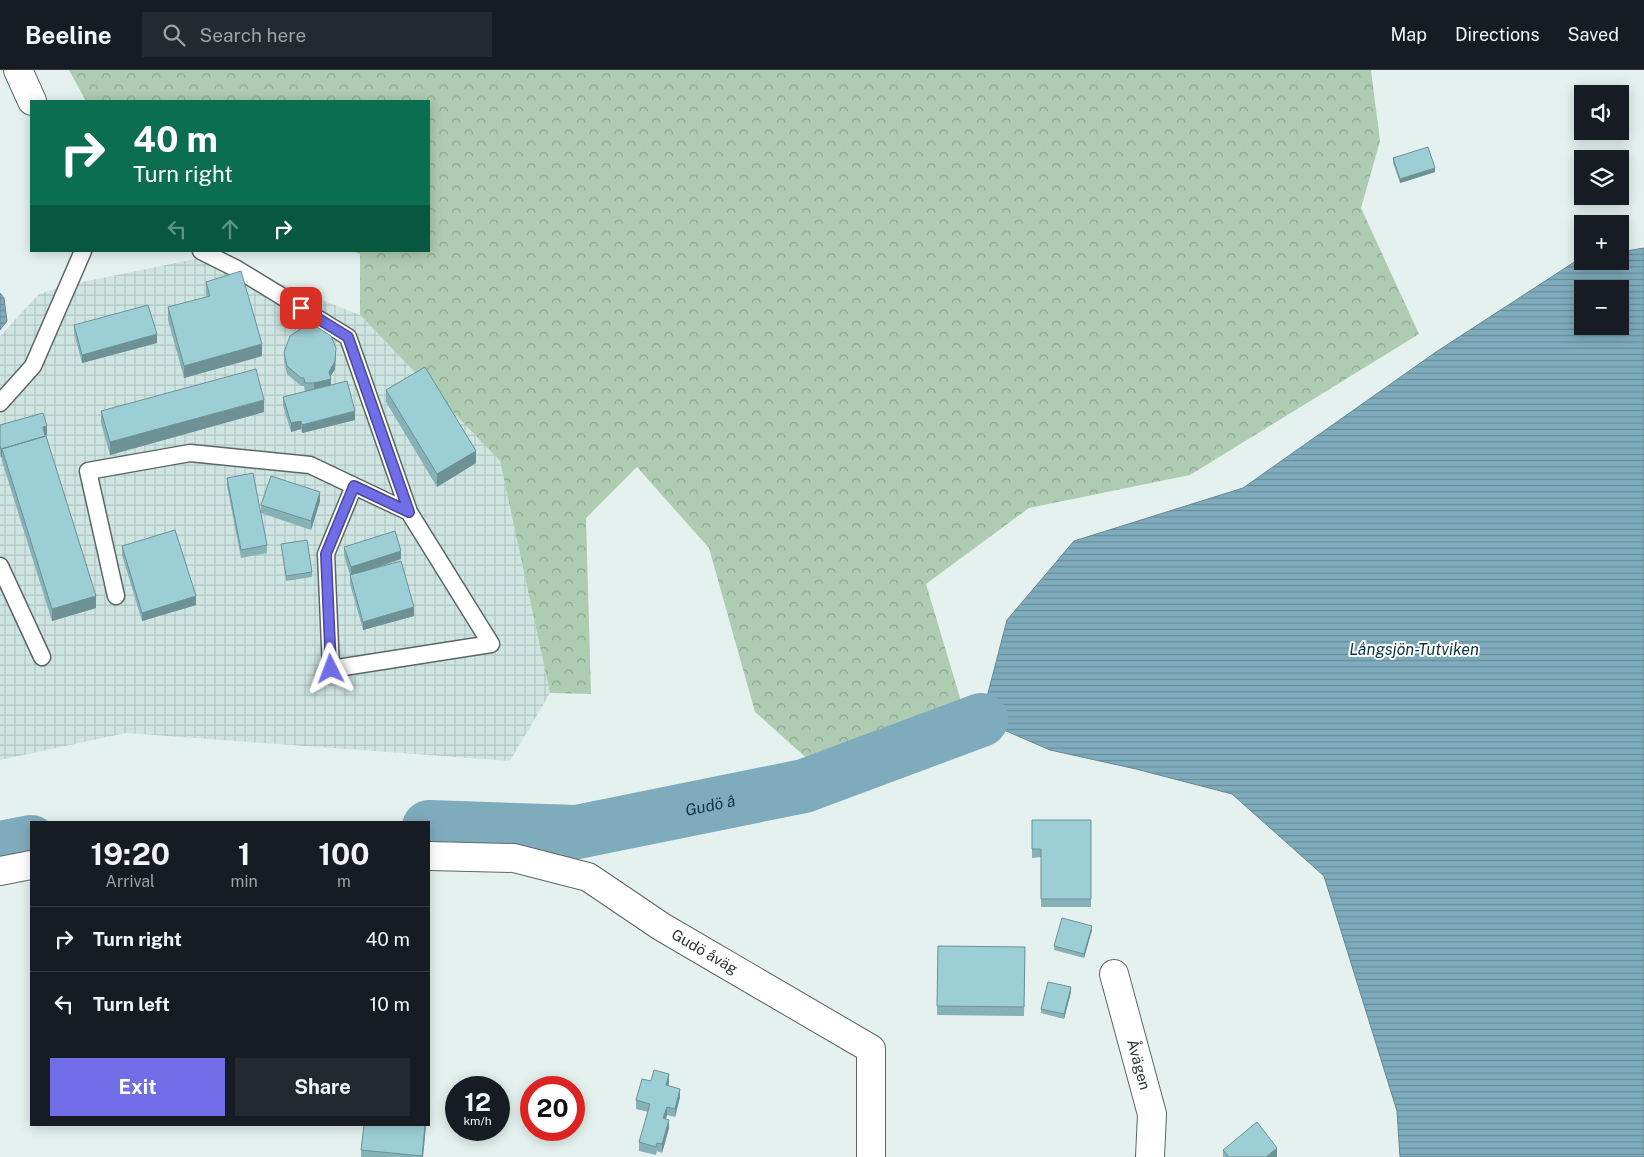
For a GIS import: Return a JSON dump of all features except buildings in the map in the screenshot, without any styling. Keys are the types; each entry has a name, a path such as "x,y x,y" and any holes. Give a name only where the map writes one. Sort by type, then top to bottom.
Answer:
{"street":[{"path":"18,70 32,100"},
{"name":"Gudö åväg","path":"430,856 514,858 588,877 662,927 871,1049 871,1157"},
{"path":"0,871 30,865"},
{"name":"Åvägen","path":"1114,974 1152,1114 1150,1157"}],"lane":[{"path":"0,403 33,366 83,252"},
{"path":"203,252 238,269 348,337 409,512 491,644 331,669 326,554 354,486"},
{"path":"116,596 88,471 190,453 310,465 409,512"},
{"path":"0,566 42,657"}],"shaded area":[{"path":"210,256 360,315 500,461 550,693 510,761 126,733 0,760 0,336 39,294 68,285"}],"green space":[{"path":"69,70 1371,70 1380,141 1361,208 1419,334 1190,475 1029,508 926,584 963,708 811,762 755,712 709,548 637,467 586,518 591,694 550,693 500,461 360,315 360,254 355,252 430,252 430,100 85,100"}],"water":[{"name":"Långsjön-Tutviken","path":"1644,248 1644,1157 1400,1157 1397,1111 1324,876 1232,794 1136,769 1050,750 981,720 1007,620 1074,541 1243,488 1436,352 1574,262 1574,270 1629,270 1629,250"},
{"path":"0,293 4,298 7,321 0,330"}],"waterway":[{"name":"Gudö å","path":"430,827 577,832 804,786 981,720"},
{"name":"Gudö å","path":"0,848 30,842"}],"route":[{"path":"301,308 348,337 409,512 354,486 326,554 331,669"}]}
